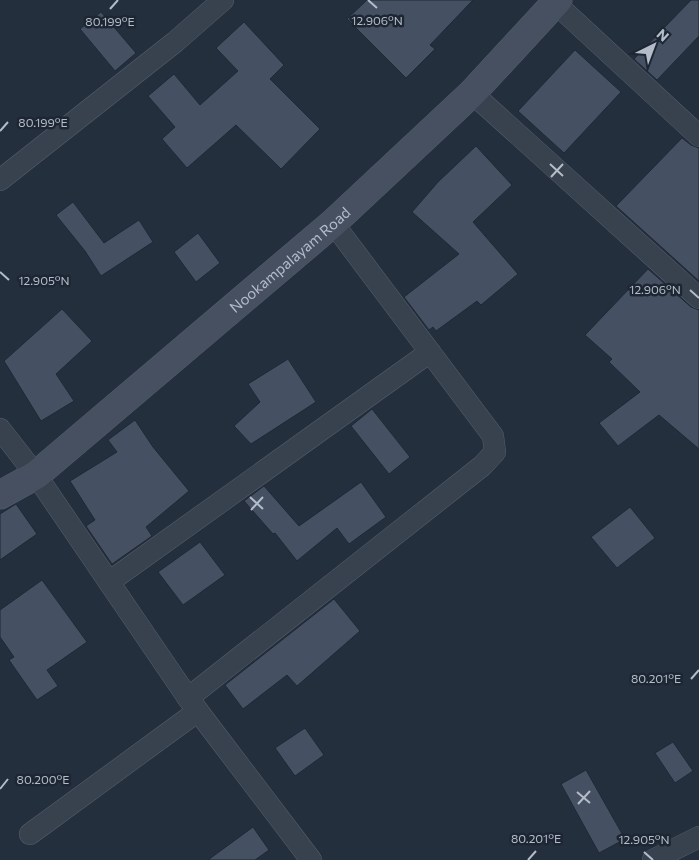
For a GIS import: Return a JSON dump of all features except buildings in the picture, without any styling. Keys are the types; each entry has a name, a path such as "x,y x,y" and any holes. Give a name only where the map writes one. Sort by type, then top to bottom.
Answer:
{"street":[{"path":"0,180 175,42 224,0"},
{"path":"557,1 699,136"},
{"name":"Nookampalayam Road","path":"0,495 36,475 333,223 472,93 557,1"},
{"path":"472,93 699,298"},
{"path":"30,834 193,705 482,466 495,452 493,436 333,223"},
{"path":"109,582 430,352"},
{"path":"0,429 36,475 193,705 311,860"},
{"path":"653,860 699,837"}]}
